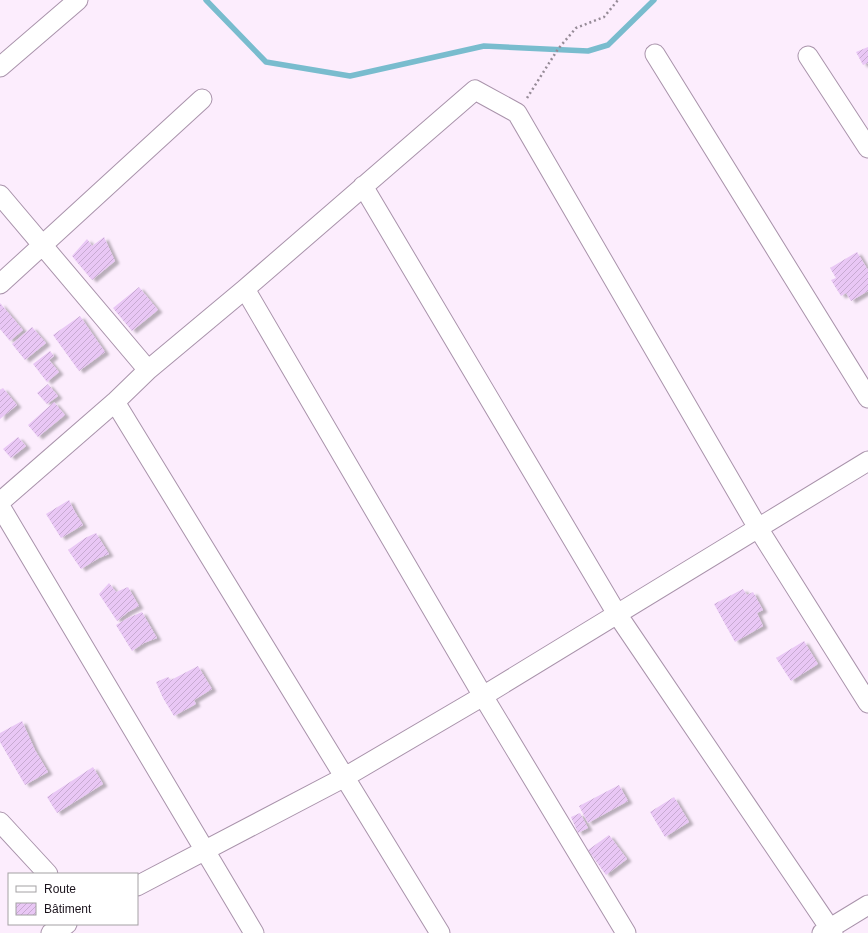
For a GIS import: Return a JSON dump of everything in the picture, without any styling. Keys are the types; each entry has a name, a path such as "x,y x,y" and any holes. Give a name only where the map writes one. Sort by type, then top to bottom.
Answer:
{"street":[{"path":"0,67 78,0"},
{"path":"654,54 868,398"},
{"path":"808,56 868,148"},
{"path":"0,502 115,402 148,370 245,289 475,90 517,112 758,528 868,703"},
{"path":"0,284 202,99"},
{"path":"363,186 617,614 828,931 868,905"},
{"path":"0,195 148,370"},
{"path":"245,289 483,696 626,933"},
{"path":"115,402 440,933"},
{"path":"138,885 345,777 483,696 868,461"},
{"path":"0,506 254,933"},
{"path":"0,822 47,873"},
{"path":"51,933 65,925"}],"path":[{"path":"517,112 558,49 576,28 604,17 618,0"}],"building":[{"path":"868,47 868,63 863,65 856,52"},
{"path":"104,237 115,261 92,280 72,256 87,239 92,246"},
{"path":"857,252 868,270 868,291 851,301 846,293 841,296 831,280 836,278 830,268"},
{"path":"139,287 158,310 132,331 113,308"},
{"path":"0,303 23,330 10,341 0,329"},
{"path":"80,316 105,352 79,371 53,335"},
{"path":"32,327 46,343 25,360 12,344"},
{"path":"50,351 54,356 49,360 59,372 47,382 33,364"},
{"path":"48,384 58,396 47,404 37,393"},
{"path":"3,388 17,405 0,419 0,390"},
{"path":"54,402 65,415 38,437 28,425"},
{"path":"18,437 26,446 11,458 3,449"},
{"path":"69,500 83,525 61,538 46,514"},
{"path":"96,533 109,554 81,569 68,550 85,538"},
{"path":"109,583 116,592 128,587 139,606 128,612 117,621 99,594"},
{"path":"743,589 747,595 753,592 763,610 757,613 763,626 735,642 714,604"},
{"path":"142,612 157,638 144,643 132,651 116,625"},
{"path":"804,641 818,664 791,681 776,658"},
{"path":"198,666 212,689 194,700 196,704 174,716 163,698 156,682 168,677 171,680"},
{"path":"22,721 35,750 48,772 25,785 0,742 0,733"},
{"path":"93,767 103,784 57,813 47,797"},
{"path":"619,785 628,801 588,823 579,806"},
{"path":"674,797 689,822 665,837 650,812"},
{"path":"580,813 588,828 578,833 571,817"},
{"path":"609,835 627,859 606,875 588,850"}],"waterway":[{"path":"206,0 266,62 350,76 484,46 588,51 608,45 654,0"}]}
